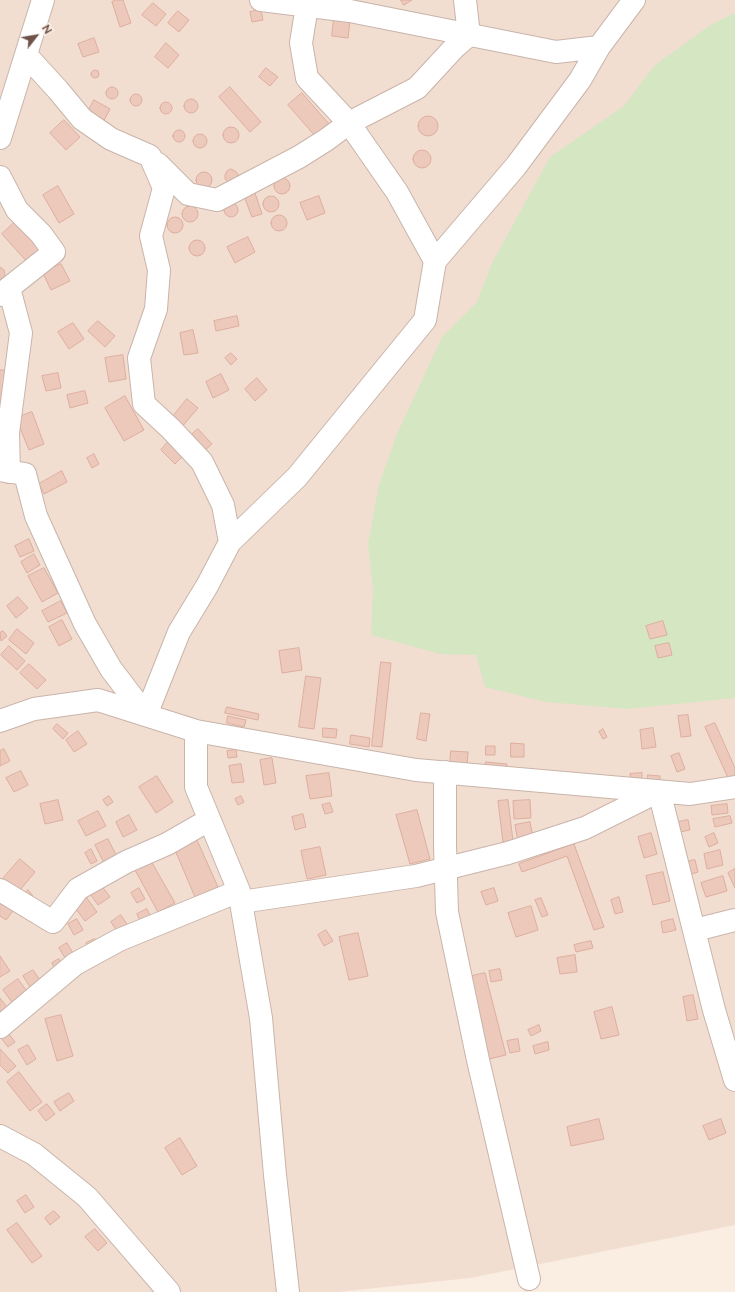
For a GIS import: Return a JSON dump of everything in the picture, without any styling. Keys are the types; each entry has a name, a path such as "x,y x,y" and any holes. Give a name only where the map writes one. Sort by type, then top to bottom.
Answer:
{"street":[{"path":"0,138 43,0"},
{"path":"261,0 307,6 334,4 350,11 556,52 600,47"},
{"path":"465,0 469,35"},
{"path":"146,715 179,632 207,586 230,542 298,477 425,320 435,261 516,166 580,80 600,47 634,0"},
{"path":"307,6 301,43 307,78 349,123 397,192 435,261"},
{"path":"26,55 82,119 111,139 150,156 188,194 217,200 299,157 349,123 416,88 454,48 469,35"},
{"path":"150,156 164,188 151,236 159,270 156,309 139,358 144,404 171,429 202,462 223,505 230,542"},
{"path":"0,177 17,210 41,234 54,252 5,291 21,333 4,471 25,474 36,516 85,624 111,669 146,715"},
{"path":"0,721 34,709 98,700 196,731 416,770 690,794 735,787"},
{"path":"196,731 196,788 240,896 261,1018 275,1175 288,1292"},
{"path":"445,772 447,912 478,1060 528,1279"},
{"path":"0,1027 75,964 120,940 240,896 416,876 508,853 585,828 659,792"},
{"path":"659,792 714,1010 735,1080"},
{"path":"0,890 53,922 78,889 126,862 168,844 209,820"},
{"path":"694,930 735,920"},
{"path":"0,1136 34,1154 87,1197 169,1292"}],"shaded area":[{"path":"0,0 735,0 735,1225 470,1278 338,1292 0,1292"}],"green space":[{"path":"735,13 735,698 627,709 546,702 485,687 476,655 440,654 371,635 373,589 368,544 379,485 397,434 442,337 477,302 492,263 550,157 624,106 655,65 712,24"}],"building":[{"path":"116,0 123,0 131,23 120,27 112,2"},
{"path":"401,0 412,0 404,5"},
{"path":"153,3 166,14 156,26 142,15"},
{"path":"261,10 263,20 252,22 250,12"},
{"path":"178,11 189,20 179,32 168,23"},
{"path":"334,19 350,21 348,38 332,36"},
{"path":"94,38 99,52 83,57 78,44"},
{"path":"166,43 179,55 168,68 155,57"},
{"path":"266,68 278,77 270,86 259,77"},
{"path":"93,70 97,70 99,74 97,78 93,78 91,76 91,72"},
{"path":"110,87 114,87 118,93 114,99 110,99 106,95 106,91"},
{"path":"230,87 261,122 250,132 219,97"},
{"path":"302,93 329,124 315,136 288,105"},
{"path":"136,94 140,96 142,100 140,104 136,106 132,104 130,100 132,96"},
{"path":"188,99 194,99 198,103 198,109 194,113 188,113 184,109 184,103"},
{"path":"94,100 110,109 102,124 86,116"},
{"path":"164,102 168,102 172,108 168,114 164,114 160,110 160,106"},
{"path":"424,116 432,116 438,122 438,130 432,136 424,136 418,130 418,122"},
{"path":"64,120 80,137 66,150 50,133"},
{"path":"231,127 237,129 239,135 237,141 231,143 225,141 223,135 225,129"},
{"path":"177,130 181,130 185,136 181,142 177,142 173,138 173,134"},
{"path":"200,134 205,136 207,141 205,146 200,148 195,146 193,141 195,136"},
{"path":"422,150 428,153 431,159 428,165 422,168 416,165 413,159 416,153"},
{"path":"231,169 238,174 238,179 228,182 225,179 225,175 227,171"},
{"path":"204,172 210,174 212,180 210,186 204,188 198,186 196,180 198,174"},
{"path":"282,178 289,183 290,186 285,193 282,194 275,189 274,186 279,179"},
{"path":"58,186 74,214 59,223 43,195"},
{"path":"255,193 262,214 252,217 244,196"},
{"path":"271,196 278,201 279,204 274,211 271,212 264,207 263,204 268,197"},
{"path":"319,196 325,213 307,220 300,203"},
{"path":"228,203 234,203 238,207 238,213 234,217 228,217 224,213 224,207"},
{"path":"190,206 197,211 198,214 193,221 190,222 183,217 182,214 187,207"},
{"path":"279,215 286,220 287,223 282,230 279,231 272,226 271,223 276,216"},
{"path":"175,217 182,222 183,225 178,232 175,233 168,228 167,225 172,218"},
{"path":"15,222 41,251 28,263 2,234"},
{"path":"248,237 255,252 235,263 227,247"},
{"path":"197,240 204,245 205,248 200,255 197,256 190,251 189,248 194,241"},
{"path":"61,264 70,281 51,290 43,273"},
{"path":"0,267 4,270 5,274 0,280"},
{"path":"237,316 239,326 216,331 214,321"},
{"path":"98,321 115,336 105,347 88,331"},
{"path":"73,323 84,339 69,349 58,332"},
{"path":"193,330 198,353 184,355 180,333"},
{"path":"231,353 237,359 231,365 225,358"},
{"path":"123,355 126,379 109,382 105,358"},
{"path":"0,370 7,370 5,399 0,399"},
{"path":"58,373 61,388 46,391 42,376"},
{"path":"221,374 229,390 213,398 206,382"},
{"path":"257,378 267,390 255,401 245,389"},
{"path":"85,391 88,403 70,408 67,395"},
{"path":"125,396 144,430 124,441 105,408"},
{"path":"187,399 198,408 181,428 171,419"},
{"path":"32,412 44,444 29,450 16,418"},
{"path":"198,429 212,444 203,452 189,437"},
{"path":"169,441 184,455 175,464 161,450"},
{"path":"94,454 99,464 92,468 87,458"},
{"path":"62,471 67,482 44,494 39,484"},
{"path":"29,539 34,551 20,557 15,546"},
{"path":"34,554 40,565 27,573 21,562"},
{"path":"44,568 58,593 42,602 28,576"},
{"path":"18,597 28,608 16,618 7,606"},
{"path":"61,601 67,613 48,622 42,611"},
{"path":"62,620 72,639 59,646 49,627"},
{"path":"663,621 667,635 650,639 646,626"},
{"path":"17,629 34,643 26,654 9,640"},
{"path":"3,631 7,636 1,641 0,633"},
{"path":"669,643 672,655 658,658 655,646"},
{"path":"9,646 25,661 17,670 1,655"},
{"path":"299,648 302,670 282,673 279,651"},
{"path":"381,662 391,663 382,747 372,746"},
{"path":"29,664 46,680 37,689 20,673"},
{"path":"306,676 321,678 314,729 299,727"},
{"path":"227,707 259,714 258,720 225,713"},
{"path":"421,713 430,714 426,741 417,739"},
{"path":"688,715 691,736 681,737 678,716"},
{"path":"228,716 246,720 244,727 227,723"},
{"path":"715,723 735,768 735,777 729,780 705,727"},
{"path":"57,724 68,733 63,739 53,729"},
{"path":"323,728 337,729 336,738 323,737"},
{"path":"653,728 656,747 642,749 640,730"},
{"path":"603,729 607,737 603,739 599,732"},
{"path":"78,731 87,744 74,752 66,740"},
{"path":"351,735 370,738 369,747 350,744"},
{"path":"511,743 524,744 524,757 511,757"},
{"path":"486,746 495,746 495,755 486,755"},
{"path":"4,749 10,761 0,766 0,751"},
{"path":"236,750 237,757 228,758 227,751"},
{"path":"451,751 468,752 467,766 450,765"},
{"path":"679,753 685,769 677,772 671,756"},
{"path":"272,758 276,783 264,785 260,760"},
{"path":"486,762 507,764 506,773 485,771"},
{"path":"241,764 244,782 232,783 229,766"},
{"path":"21,771 28,785 14,792 6,778"},
{"path":"329,773 332,796 310,799 306,776"},
{"path":"642,773 642,781 631,781 630,774"},
{"path":"648,775 660,776 660,784 648,784"},
{"path":"157,776 173,802 156,813 139,787"},
{"path":"109,796 113,802 107,806 103,800"},
{"path":"241,796 244,802 238,805 235,799"},
{"path":"58,800 63,820 45,824 40,804"},
{"path":"508,800 513,841 503,842 498,801"},
{"path":"530,800 531,818 514,819 513,801"},
{"path":"330,803 333,812 325,814 322,805"},
{"path":"727,804 728,813 712,815 711,806"},
{"path":"417,810 430,859 410,864 396,815"},
{"path":"98,811 106,826 86,836 78,821"},
{"path":"303,814 306,827 295,830 292,817"},
{"path":"129,815 137,830 123,837 116,822"},
{"path":"730,816 732,823 715,827 713,819"},
{"path":"688,820 690,830 674,833 673,823"},
{"path":"530,822 533,837 518,841 515,825"},
{"path":"651,833 657,854 644,858 638,837"},
{"path":"714,833 718,843 709,847 705,837"},
{"path":"108,839 117,857 104,863 95,845"},
{"path":"197,840 218,887 195,897 175,850"},
{"path":"574,844 604,927 594,930 567,856 522,872 519,864"},
{"path":"320,847 326,875 307,879 301,851"},
{"path":"91,849 97,861 91,864 85,853"},
{"path":"720,850 723,865 707,869 704,854"},
{"path":"20,859 35,872 15,896 0,882"},
{"path":"695,860 698,872 685,876 681,863"},
{"path":"151,861 175,903 158,912 135,870"},
{"path":"735,869 735,888 728,873"},
{"path":"663,872 670,901 653,905 646,876"},
{"path":"723,876 727,891 706,897 701,883"},
{"path":"101,885 110,897 98,905 90,894"},
{"path":"139,888 145,899 137,903 131,893"},
{"path":"494,888 498,901 486,905 481,892"},
{"path":"28,890 33,896 26,903 21,898"},
{"path":"84,894 97,912 85,921 72,904"},
{"path":"0,895 16,907 6,920 0,916"},
{"path":"619,897 623,912 615,914 611,900"},
{"path":"541,898 548,915 542,917 535,900"},
{"path":"531,906 538,930 516,937 508,913"},
{"path":"147,909 151,918 141,923 137,914"},
{"path":"121,915 128,926 118,933 111,922"},
{"path":"77,919 83,930 74,935 68,924"},
{"path":"673,919 676,930 663,933 661,922"},
{"path":"326,930 333,941 324,946 318,935"},
{"path":"358,933 368,976 349,980 339,937"},
{"path":"95,939 99,946 90,950 86,943"},
{"path":"591,941 593,948 576,952 574,945"},
{"path":"67,943 73,953 65,958 59,948"},
{"path":"575,955 577,972 560,974 557,958"},
{"path":"0,956 10,971 0,977"},
{"path":"59,959 63,967 56,971 52,963"},
{"path":"500,969 502,980 491,982 489,971"},
{"path":"33,970 42,983 32,990 23,976"},
{"path":"485,973 506,1055 489,1059 468,977"},
{"path":"18,979 29,994 14,1005 3,990"},
{"path":"693,995 698,1019 687,1021 683,997"},
{"path":"0,998 9,1010 0,1016"},
{"path":"612,1007 619,1035 601,1039 594,1012"},
{"path":"61,1015 73,1056 57,1061 45,1019"},
{"path":"539,1025 541,1031 531,1036 528,1030"},
{"path":"9,1034 15,1042 8,1047 2,1039"},
{"path":"518,1039 520,1051 510,1053 507,1041"},
{"path":"548,1042 549,1050 535,1054 533,1046"},
{"path":"28,1045 36,1059 27,1065 18,1050"},
{"path":"0,1049 16,1066 8,1073 0,1065"},
{"path":"19,1072 42,1102 30,1111 7,1082"},
{"path":"69,1093 74,1101 60,1111 54,1102"},
{"path":"47,1104 55,1114 46,1121 38,1111"},
{"path":"599,1119 604,1139 571,1146 567,1127"},
{"path":"721,1119 726,1133 709,1140 703,1126"},
{"path":"180,1138 197,1166 182,1175 165,1148"},
{"path":"26,1195 34,1207 25,1213 17,1201"},
{"path":"54,1211 60,1217 50,1225 45,1218"},
{"path":"17,1223 42,1256 32,1263 7,1230"},
{"path":"95,1229 107,1243 98,1251 85,1237"}]}
